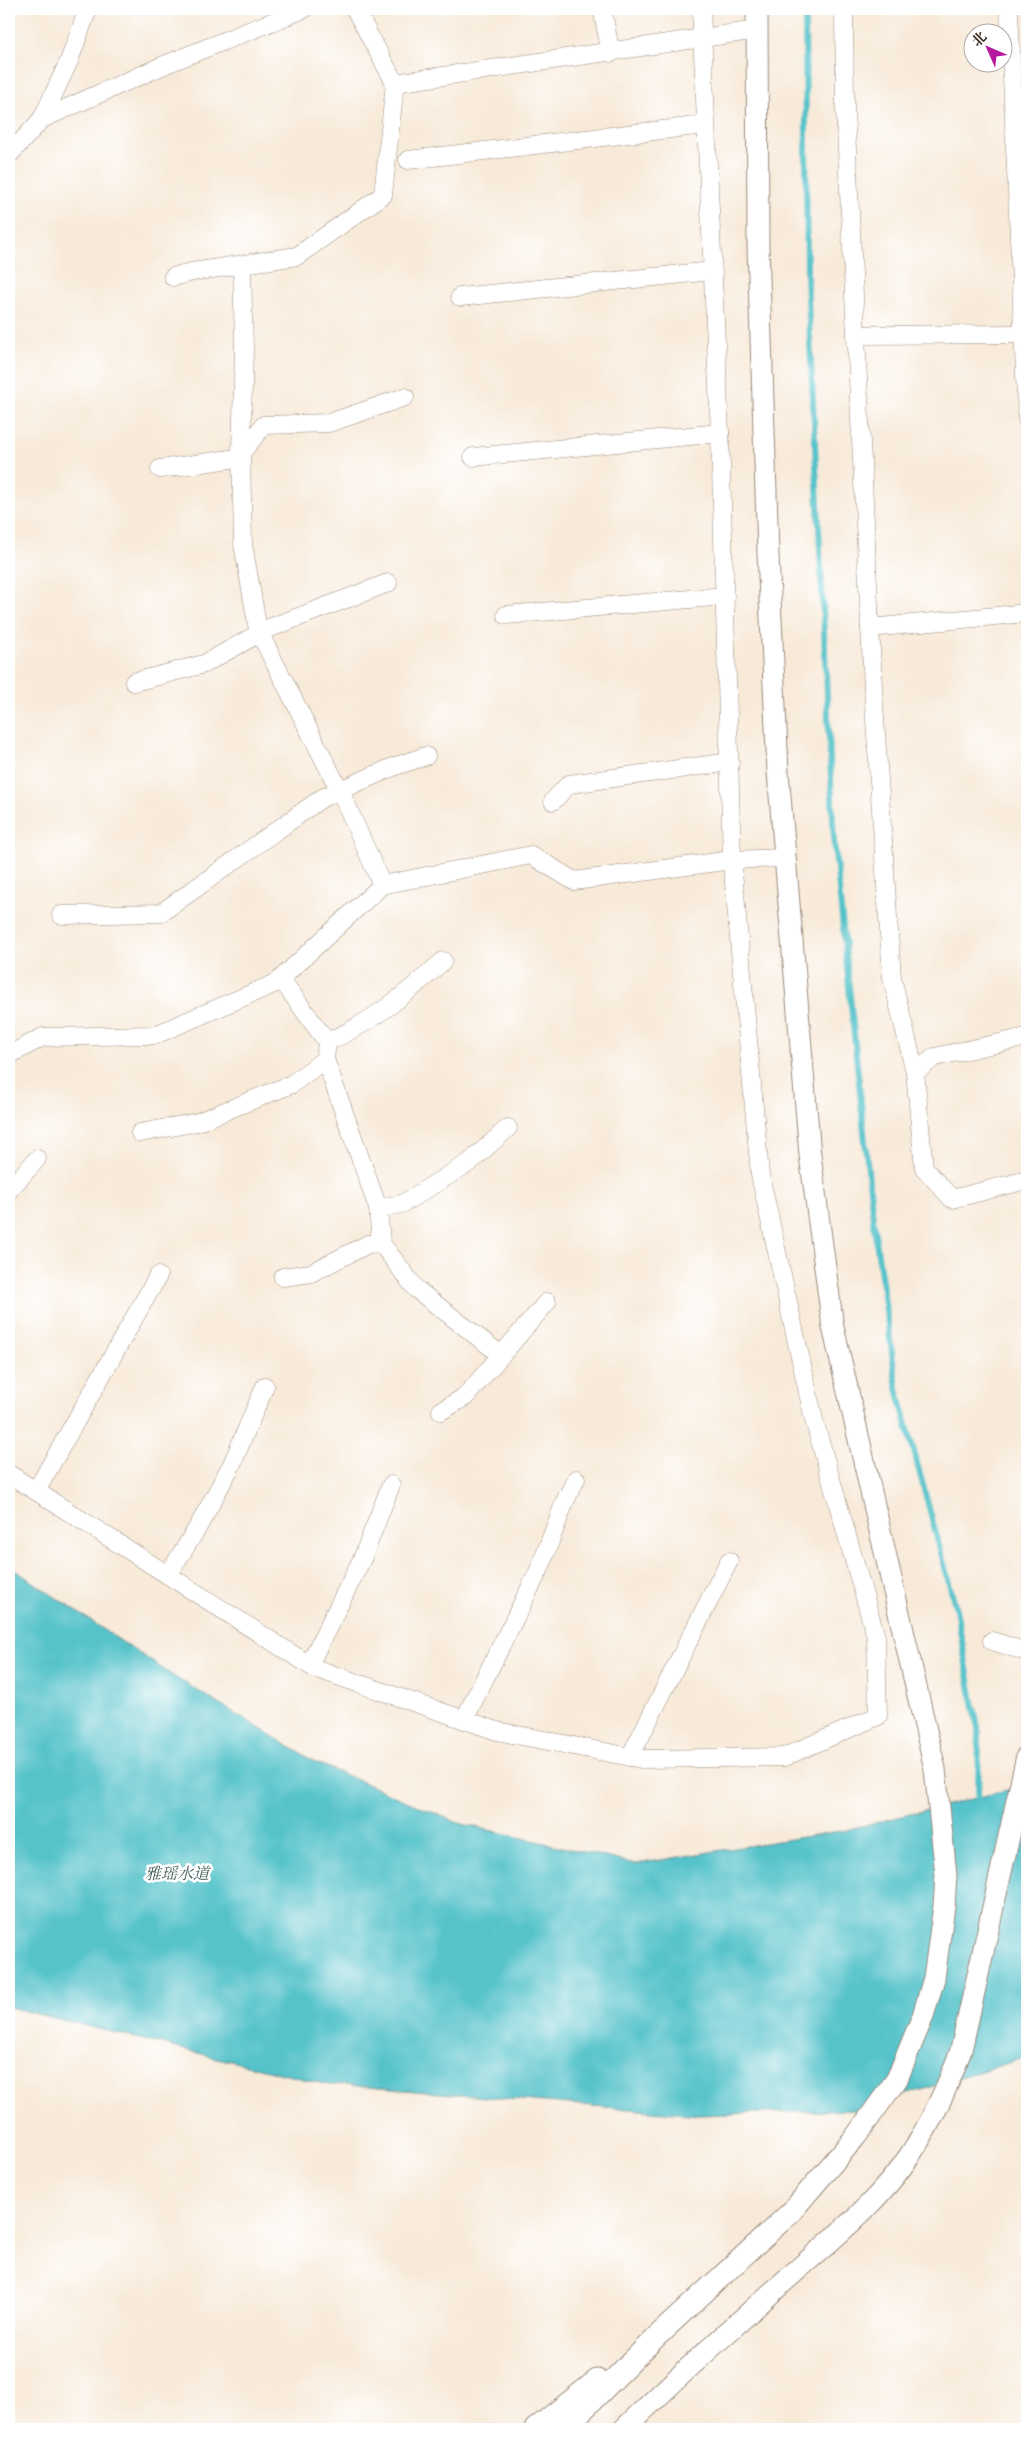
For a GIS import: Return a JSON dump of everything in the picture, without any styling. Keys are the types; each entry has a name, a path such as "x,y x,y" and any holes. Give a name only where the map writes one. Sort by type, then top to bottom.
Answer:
{"street":[{"path":"9,155 42,119 69,61 88,9"},
{"path":"42,119 164,65 304,9"},
{"path":"172,277 297,256 383,195 395,84 355,9"},
{"path":"602,9 611,53"},
{"path":"9,1474 314,1668 498,1731 641,1759 784,1757 878,1716 876,1637 814,1420 760,1175 732,860 720,433 700,37 701,9"},
{"path":"564,2429 656,2337 791,2212 856,2136 898,2079 923,2016 934,1978 944,1906 946,1876 935,1769 833,1327 810,1155 778,772 767,544 758,246 757,9"},
{"path":"844,9 845,109 870,628 892,978 915,1072 924,1168 952,1199 1027,1180"},
{"path":"1009,9 1027,420"},
{"path":"395,84 757,30"},
{"path":"408,160 705,125"},
{"path":"242,265 244,349 241,453 243,544 258,630 342,795 382,885"},
{"path":"460,297 712,270"},
{"path":"856,335 1023,334"},
{"path":"160,469 237,458 264,425 329,423 405,397"},
{"path":"473,457 720,433"},
{"path":"134,682 204,664 268,629 388,582"},
{"path":"506,615 725,596"},
{"path":"870,628 1027,613"},
{"path":"61,915 161,913 322,798 393,767 426,756"},
{"path":"553,801 569,784 730,762"},
{"path":"9,1055 43,1037 155,1035 276,983 382,885 531,855 574,881 732,860 785,858"},
{"path":"140,1133 198,1122 292,1084 326,1050 403,997 443,961"},
{"path":"281,979 326,1050 378,1208 381,1243 416,1289 501,1355"},
{"path":"915,1072 935,1057 1027,1037"},
{"path":"378,1208 402,1204 470,1162 508,1128"},
{"path":"9,1190 37,1159"},
{"path":"283,1277 312,1273 368,1244 381,1243"},
{"path":"36,1491 158,1276"},
{"path":"441,1411 465,1397 547,1302"},
{"path":"168,1575 198,1528 232,1464 265,1386"},
{"path":"464,1720 540,1568 565,1502 576,1479"},
{"path":"309,1664 362,1559 391,1485"},
{"path":"630,1757 729,1561"},
{"path":"992,1641 1027,1652"},
{"path":"624,2429 686,2369 876,2197 910,2155 926,2129 948,2084 961,2050 1027,1756"},
{"path":"536,2429 610,2369 656,2337"}],"water":[{"name":"雅瑶水道","path":"9,1566 170,1674 315,1762 458,1823 636,1864 846,1830 1027,1785 1027,2057 857,2110 699,2115 320,2083 9,2007"}],"waterway":[{"path":"805,9 807,276 834,841 873,1219 897,1388 956,1609 979,1734 978,1806"}]}
